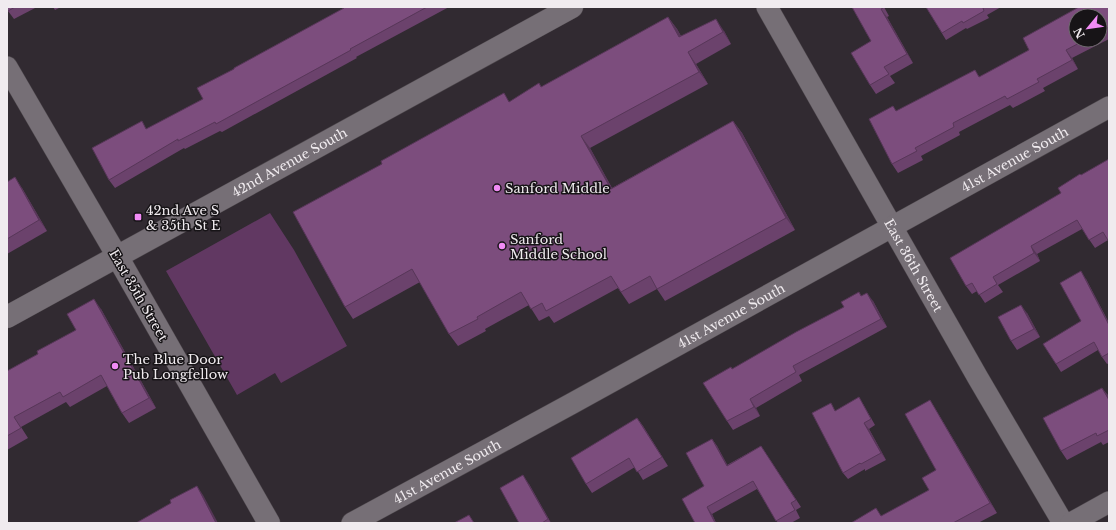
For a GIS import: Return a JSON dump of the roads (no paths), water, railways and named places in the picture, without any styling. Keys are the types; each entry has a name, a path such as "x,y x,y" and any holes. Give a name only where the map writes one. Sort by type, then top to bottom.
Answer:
{"street":[{"name":"42nd Avenue South","path":"7,317 572,7"},
{"name":"East 36th Street","path":"767,7 1063,523"},
{"name":"East 35th Street","path":"7,67 117,256 269,523"},
{"name":"41st Avenue South","path":"352,523 564,408 1109,106"},
{"path":"1071,523 1109,502"}],"place":[{"name":"Sanford Middle","path":"497,188"},
{"name":"42nd Ave S & 35th St E","path":"138,217"},
{"name":"Sanford Middle School","path":"502,246"},
{"name":"The Blue Door Pub Longfellow","path":"115,366"}]}
